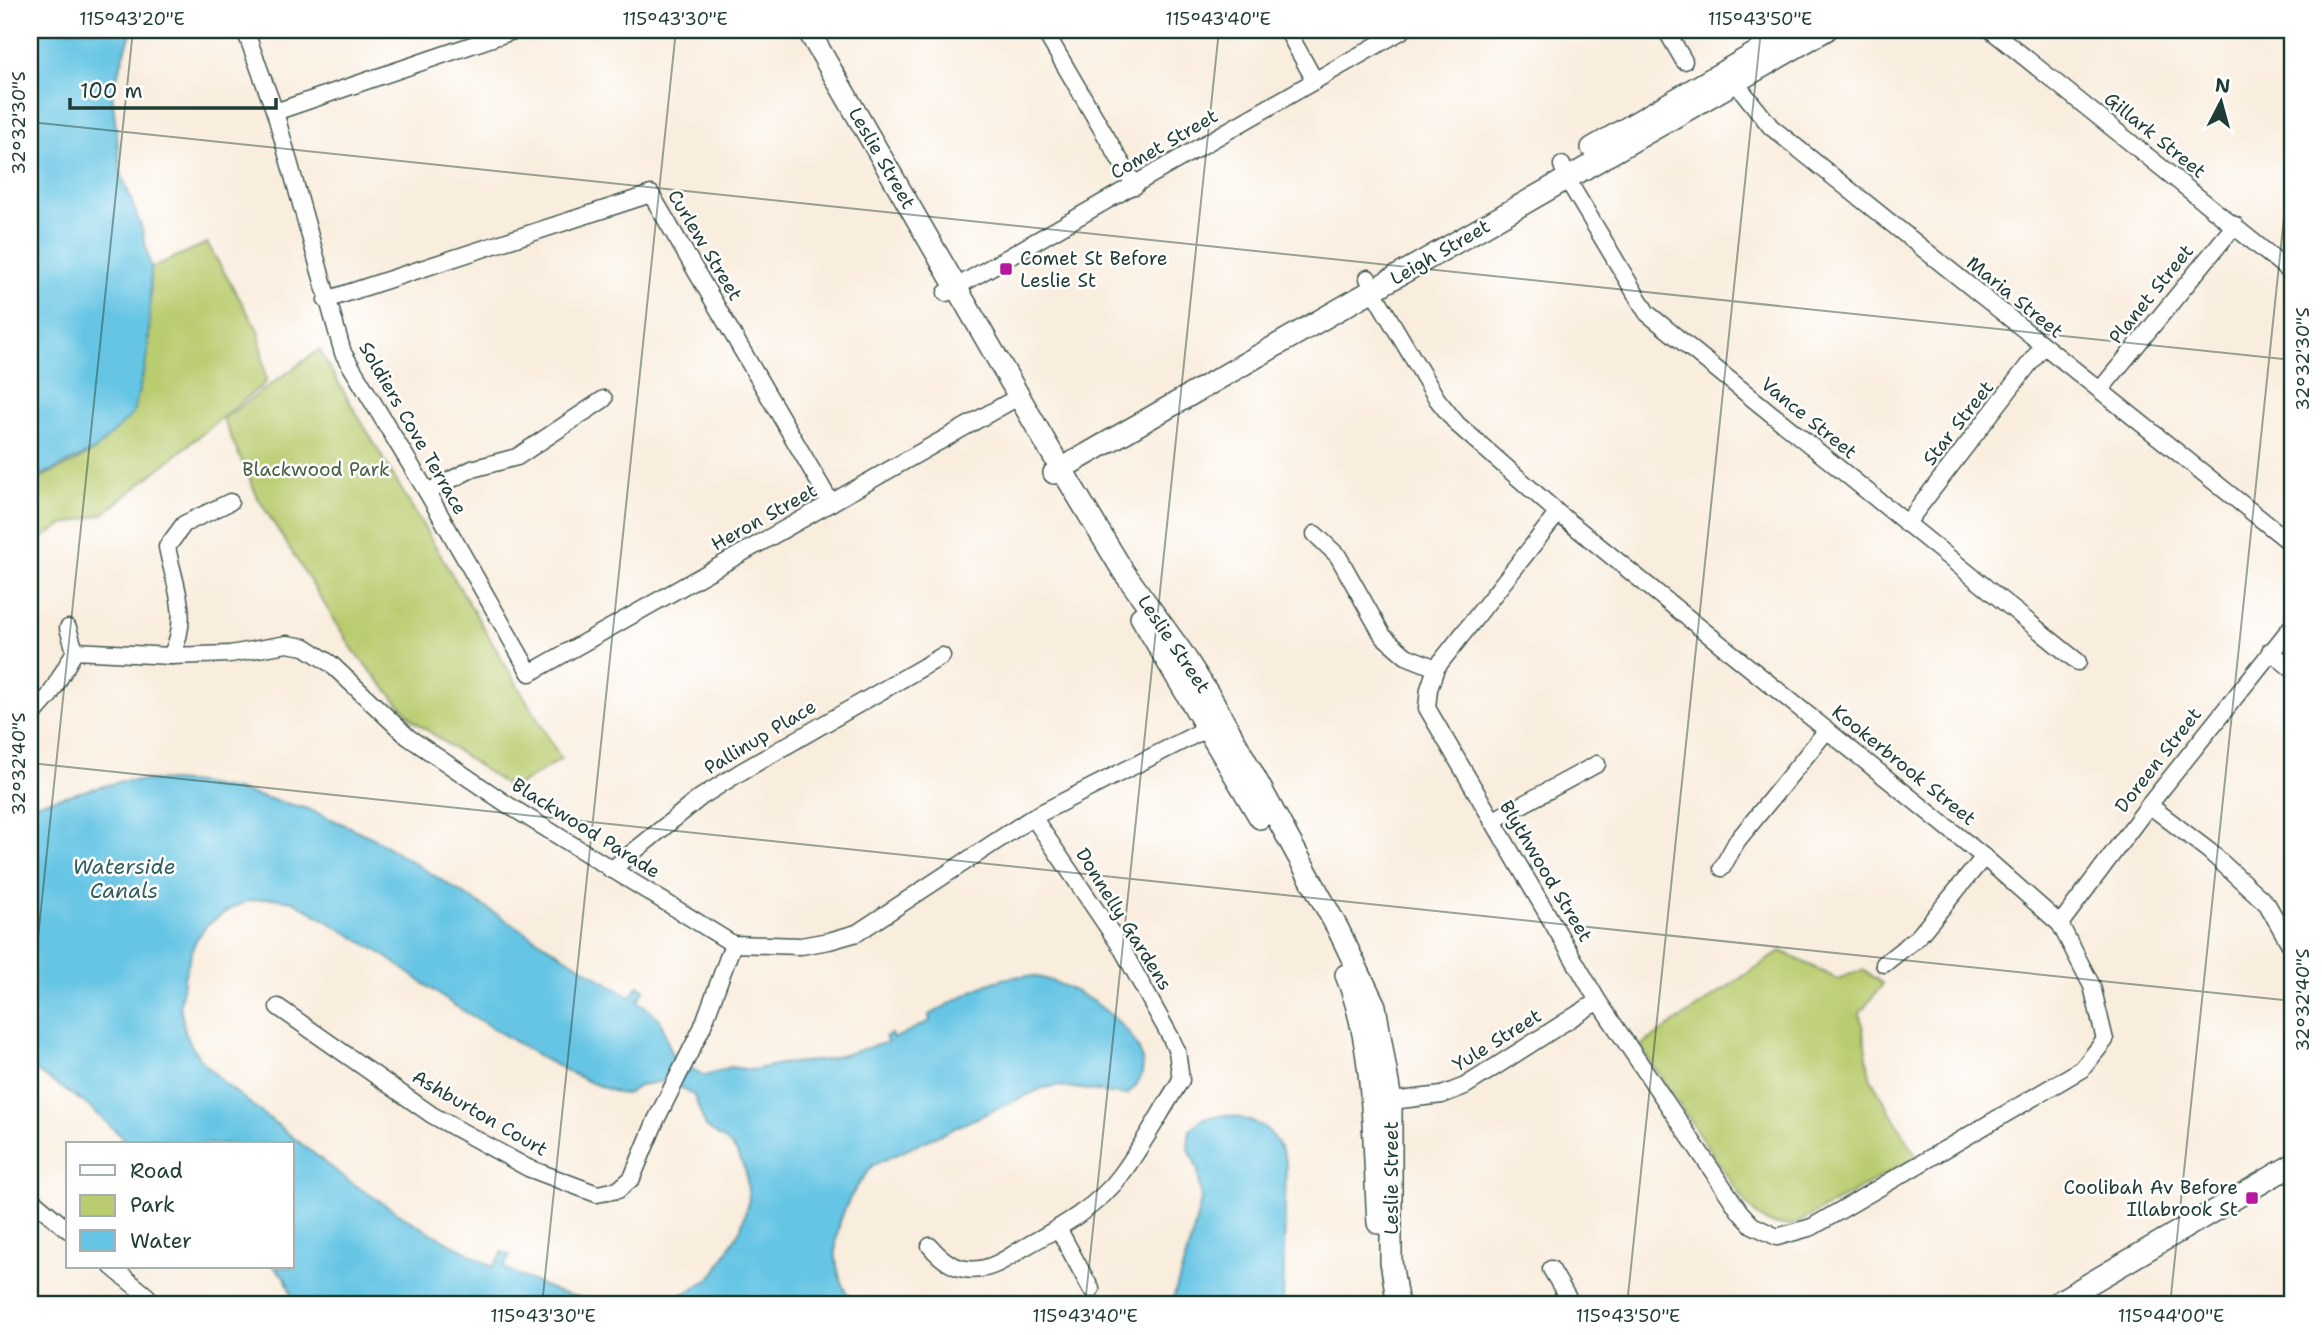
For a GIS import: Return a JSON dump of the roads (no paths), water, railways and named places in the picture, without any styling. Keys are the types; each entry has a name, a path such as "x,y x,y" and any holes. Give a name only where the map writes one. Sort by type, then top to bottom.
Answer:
{"street":[{"name":"Soldiers Cove Terrace","path":"245,30 275,111 326,300 343,352 427,492 530,673"},
{"path":"275,111 516,30"},
{"name":"Leslie Street","path":"794,30 1014,399 1038,451 1055,467 1213,720 1338,929 1374,1006 1391,1262 1398,1305"},
{"name":"Leslie Street","path":"808,30 951,291"},
{"path":"1044,30 1135,186"},
{"path":"1287,30 1315,81"},
{"name":"Comet Street","path":"951,291 1402,30"},
{"path":"1666,30 1684,61"},
{"name":"Leigh Street","path":"1732,75 1795,30"},
{"name":"Leigh Street","path":"1055,467 1073,447 1370,284 1732,75 1826,30"},
{"name":"Gillark Street","path":"1991,30 2292,273"},
{"name":"Maria Street","path":"1732,75 1771,127 2292,544"},
{"name":"Vance Street","path":"1564,172 1647,313 2078,662"},
{"name":"Curlew Street","path":"326,300 651,194 831,503"},
{"name":"Planet Street","path":"2100,390 2235,225"},
{"name":"Kookerbrook Street","path":"1370,284 1437,398 1457,424 1558,513 1984,857 2060,923 2092,986 2105,1040 2082,1069 1812,1227 1777,1237"},
{"name":"Star Street","path":"1906,524 2043,346"},
{"path":"427,492 472,469 517,457 604,399"},
{"name":"Heron Street","path":"530,673 1014,399"},
{"path":"171,656 180,638 182,614 167,547 184,524 230,502"},
{"name":"Blythwood Street","path":"1558,513 1436,668 1429,689 1427,708 1598,1001 1740,1212 1752,1225 1777,1237"},
{"path":"1315,534 1338,556 1383,636 1406,656 1436,668"},
{"name":"Doreen Street","path":"2060,923 2149,805 2292,626"},
{"path":"30,718 50,695 75,651 68,628"},
{"name":"Blackwood Parade","path":"75,651 171,656 230,654 286,644 305,647 331,664 408,737 508,805 733,944 801,946 829,942 857,933 1033,817 1144,760 1213,720"},
{"path":"2270,651 2292,670"},
{"name":"Pallinup Place","path":"611,870 710,791 942,656"},
{"path":"1722,868 1737,841 1828,730"},
{"path":"1492,821 1597,764"},
{"path":"2149,805 2209,851 2267,904 2292,948"},
{"name":"Donnelly Gardens","path":"930,1246 941,1260 954,1267 985,1268 1058,1228 1107,1191 1121,1176 1181,1080 1177,1051 1121,947 1033,817"},
{"path":"1884,964 1918,937 1984,857"},
{"name":"Ashburton Court","path":"278,1007 432,1115 528,1168 597,1194 618,1190 632,1178 656,1120 702,1028 733,944"},
{"name":"Yule Street","path":"1381,1102 1442,1095 1465,1086 1598,1001"},
{"name":"Leslie Street","path":"1381,1102 1380,1265 1387,1305"},
{"path":"2053,1305 2292,1165"},
{"path":"30,1198 66,1228"},
{"path":"1058,1228 1091,1289"},
{"path":"113,1268 154,1305"},
{"path":"1551,1269 1572,1305"}],"water":[{"path":"30,30 132,30 112,93 121,173 141,226 151,268 148,354 133,414 95,450 30,481"},
{"name":"Waterside Canals","path":"123,781 198,783 236,790 308,809 375,839 630,997 639,985 644,990 638,1001 660,1019 673,1058 705,1076 730,1067 753,1070 780,1064 825,1060 888,1042 885,1037 891,1034 893,1039 930,1021 929,1015 974,991 997,981 1022,976 1039,977 1058,984 1100,1006 1133,1038 1141,1056 1142,1073 1127,1095 1058,1086 1043,1088 873,1165 854,1191 837,1234 837,1265 843,1288 855,1305 659,1305 709,1279 741,1228 749,1199 746,1172 736,1151 706,1127 694,1096 669,1080 641,1085 627,1094 617,1093 587,1081 452,1004 381,953 293,901 270,898 248,901 233,907 207,925 192,950 180,1006 186,1036 199,1058 224,1083 350,1182 419,1226 493,1267 503,1252 510,1256 504,1267 509,1271 558,1292 610,1305 295,1305 285,1277 275,1268 294,1268 294,1142 128,1142 86,1104 30,1067 30,805"},
{"path":"1225,1115 1256,1123 1271,1133 1286,1161 1283,1305 1171,1305 1201,1200 1198,1170 1188,1146 1190,1130 1203,1118"}],"place":[{"name":"Comet St Before Leslie St","path":"1006,269"},
{"name":"Coolibah Av Before Illabrook St","path":"2252,1198"}],"park label":[{"name":"Blackwood Park","path":"316,469"}]}
